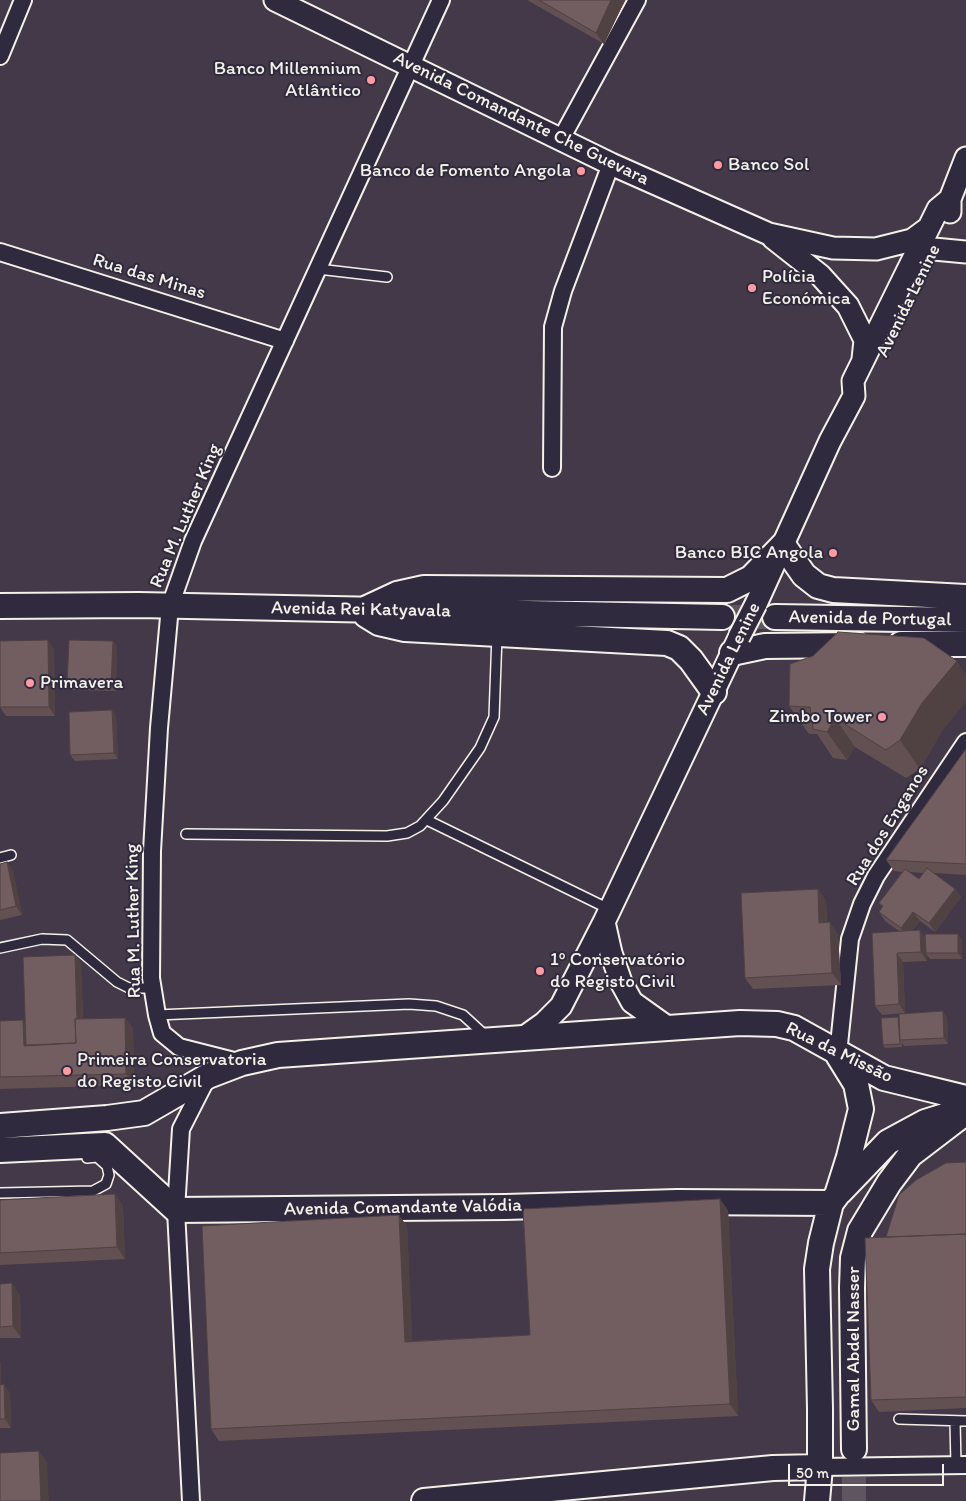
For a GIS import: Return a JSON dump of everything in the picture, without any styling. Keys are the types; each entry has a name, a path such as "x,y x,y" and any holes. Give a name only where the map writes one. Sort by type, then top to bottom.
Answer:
{"main road":[{"path":"360,611 397,594 424,588 727,590 751,578 783,545 804,575 818,586 833,590 966,597"},
{"name":"Avenida Rei Katyavala","path":"0,606 170,606 722,617"},
{"path":"360,611 390,627 667,643 679,648 691,660 714,692"},
{"name":"Avenida de Portugal","path":"775,617 966,620"},
{"path":"736,645 966,644"},
{"name":"Rua da Missão","path":"667,1027 740,1023 777,1024 794,1028 884,1078 966,1098"},
{"path":"0,1126 107,1118 144,1113 208,1076 242,1063 278,1055 667,1027"},
{"name":"Gamal Abdel Nasser","path":"817,1501 812,1467 818,1269 821,1243 861,1109 856,1084 838,1054"},
{"name":"Gamal Abdel Nasser","path":"834,1199 888,1142 925,1122 966,1111"},
{"name":"Gamal Abdel Nasser","path":"854,1448 852,1288 853,1258 860,1231 889,1182 910,1155 966,1111"},
{"path":"0,1150 105,1145 176,1210"},
{"name":"Avenida Comandante Valódia","path":"176,1210 505,1207 834,1199"},
{"path":"424,1501 812,1467"},
{"name":"Gamal Abdel Nasser","path":"802,1501 812,1467"}],"street":[{"path":"0,56 22,0"},
{"name":"Avenida Comandante Che Guevara","path":"275,0 612,164 768,234 833,248 876,249 912,240 931,239"},
{"name":"Rua M. Luther King","path":"242,1063 179,1048 162,1033 157,1015 153,988 152,851 159,728 170,606 192,541 441,0"},
{"path":"561,139 637,0"},
{"name":"Avenida Lenine","path":"854,396 853,381 863,360 931,239 950,215 950,199 966,158"},
{"path":"552,468 553,327 563,292 612,164"},
{"name":"Avenida Comandante Che Guevara","path":"768,234 820,275 848,306 864,340 863,360"},
{"path":"931,239 966,252"},
{"name":"Avenida Lenine","path":"523,1038 544,1023 561,1006 756,604 830,441 854,396 866,388 931,239"},
{"name":"Rua das Minas","path":"0,252 285,341"},
{"name":"Rua dos Enganos","path":"838,1054 850,939 862,904 876,876 966,742"},
{"path":"606,915 611,953 621,982 632,1002 667,1027"},
{"path":"191,1501 176,1210 181,1129 208,1076"},
{"path":"812,1467 961,1465"}],"lane":[{"path":"318,269 387,277"},
{"path":"186,834 388,836 407,833 427,820 444,801 480,748 494,717 498,634"},
{"path":"427,820 606,915"},
{"path":"0,858 11,855"},
{"path":"0,948 42,939 67,940 117,982 130,988 153,988"},
{"path":"157,1015 409,1004 436,1006 463,1015 491,1040"},
{"path":"0,1193 93,1191 106,1184 109,1175 107,1166 96,1157 77,1158"},
{"path":"900,1419 966,1421"},
{"path":"955,1421 961,1465"}],"building":[{"path":"539,0 611,0 596,33"},
{"path":"838,632 924,638 957,661 922,703 900,740 886,750 835,718 827,732 813,729 810,707 789,706 790,664 813,656"},
{"name":"Primavera","path":"48,640 49,707 0,707 0,641"},
{"path":"69,640 113,641 111,685 67,684"},
{"path":"112,710 114,753 70,755 69,712"},
{"path":"966,749 966,864 886,860"},
{"path":"7,862 16,906 0,910 0,864"},
{"path":"927,868 955,889 929,923 913,912 901,928 879,912 883,906 879,903 905,869 919,879"},
{"path":"818,889 819,923 830,922 832,973 745,978 741,893"},
{"path":"920,930 921,952 897,953 899,1004 875,1006 872,933"},
{"path":"925,934 958,934 958,953 926,953"},
{"path":"75,955 76,1043 26,1045 23,957"},
{"path":"943,1011 944,1038 900,1040 899,1014"},
{"path":"898,1017 900,1044 883,1045 881,1018"},
{"name":"Primeira Conservatoria do Registo Civil","path":"125,1018 126,1074 0,1077 0,1021 23,1020 24,1046 76,1043 75,1019"},
{"path":"966,1162 966,1234 886,1237 899,1195 916,1180 946,1163"},
{"path":"115,1194 117,1247 0,1253 0,1200"},
{"path":"720,1199 730,1404 211,1429 202,1226 399,1215 405,1342 530,1335 523,1209"},
{"path":"966,1234 966,1397 871,1400 865,1238"},
{"path":"12,1283 13,1326 0,1327 0,1284"},
{"path":"4,1384 5,1419 0,1419 0,1385"},
{"path":"39,1451 41,1501 0,1501 0,1453"}],"tunnel":[{"path":"722,617 775,617"},
{"path":"854,1449 854,1501"}],"place":[{"name":"Banco Millennium Atlântico","path":"371,80"},
{"name":"Banco Sol","path":"718,165"},
{"name":"Banco de Fomento Angola","path":"581,171"},
{"name":"Polícia Económica","path":"752,288"},
{"name":"Banco BIC Angola","path":"833,553"},
{"name":"Primavera","path":"30,683"},
{"name":"Zimbo Tower","path":"882,717"},
{"name":"1º Conservatório do Registo Civil","path":"540,971"},
{"name":"Primeira Conservatoria do Registo Civil","path":"67,1071"}]}
